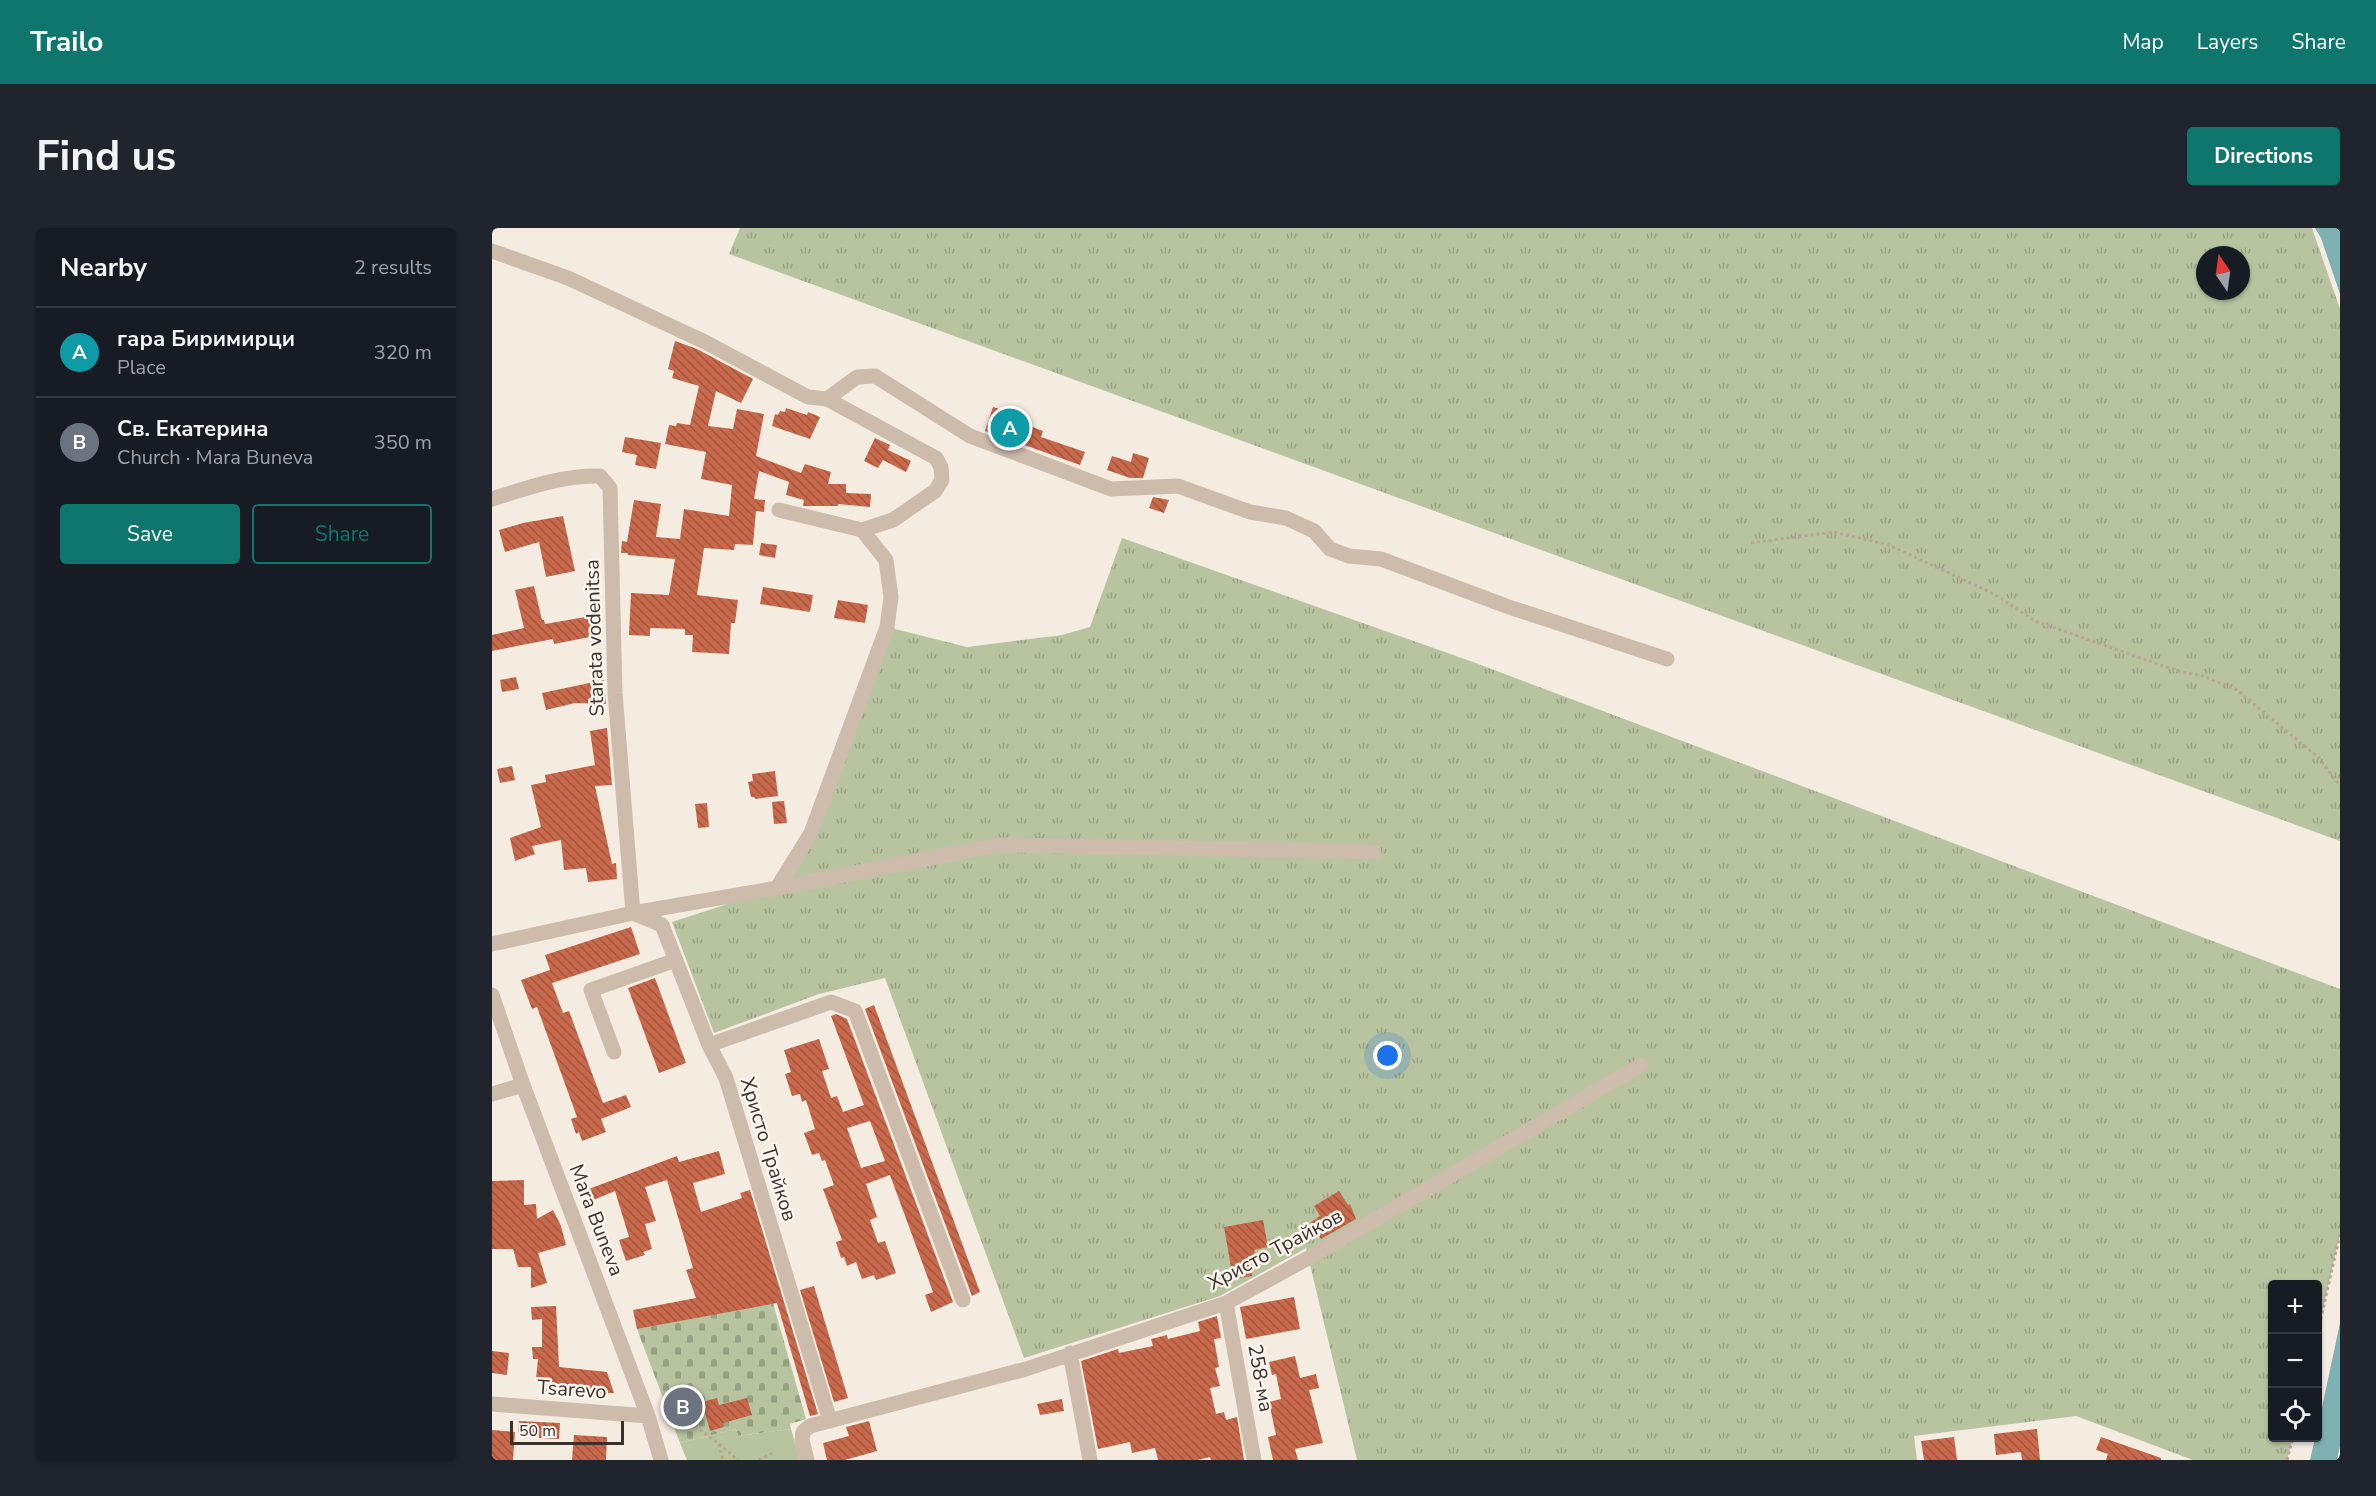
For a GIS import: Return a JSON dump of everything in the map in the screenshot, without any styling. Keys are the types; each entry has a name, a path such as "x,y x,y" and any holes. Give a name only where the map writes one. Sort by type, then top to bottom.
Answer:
{"street":[{"path":"492,251 568,278 705,342 807,397 826,399 936,458 941,467 942,480 935,491 893,520 862,530 779,510"},
{"path":"826,399 856,377 875,376 970,436 1111,489 1178,486 1250,512 1286,518 1314,531 1330,549 1349,556 1381,559 1506,606 1667,659"},
{"name":"Starata vodenitsa","path":"492,499 531,486 579,475 600,476 610,488 615,693 633,913"},
{"path":"777,888 811,833 887,627 891,597 886,560 862,530"},
{"path":"492,944 633,913 999,845 1374,852"},
{"name":"Христо Трайков","path":"633,913 662,925 709,1045 726,1078 830,1421"},
{"path":"614,1052 591,990 676,960"},
{"name":"Mara Buneva","path":"492,996 523,1086 648,1416 662,1460"},
{"path":"709,1045 831,1002 855,1011 963,1300"},
{"name":"Христо Трайков","path":"807,1460 802,1440 803,1432 810,1426 1026,1369 1226,1303 1641,1065"},
{"path":"492,1094 523,1086"},
{"name":"258-ма","path":"1226,1303 1254,1460"},
{"path":"1070,1353 1090,1460"},
{"name":"Tsarevo","path":"492,1404 648,1416"}],"path":[{"path":"1751,543 1834,532 1889,545 1994,594 2035,621 2178,671 2203,676 2237,690 2319,758 2340,786"},
{"path":"2322,1313 2340,1233"},
{"path":"695,1426 738,1460"},
{"path":"2288,1460 2292,1442"},
{"path":"719,1444 723,1460"},
{"path":"759,1460 775,1452"}],"green space":[{"path":"740,228 2312,228 2340,309 2340,841 729,254"},
{"path":"1122,538 1473,662 2340,989 2340,1234 2322,1313 2322,1280 2268,1280 2268,1442 2292,1442 2287,1460 2193,1460 2076,1416 1914,1436 1917,1460 1357,1460 1306,1248 1220,1296 1024,1358 885,978 819,994 714,1033 672,922 777,888 811,833 887,627 967,647 1062,635 1090,627"},
{"path":"773,1303 806,1419 790,1424 791,1429 738,1436 736,1429 680,1443 637,1329"},
{"path":"736,1429 738,1436 791,1429 800,1460 687,1460 680,1443"}],"water":[{"path":"2315,228 2340,228 2340,294 2321,238"},
{"path":"2340,1323 2340,1446 2337,1460 2310,1460 2314,1442 2322,1442 2322,1407"}],"building":[{"path":"675,341 697,349 753,379 741,403 716,391 708,426 733,429 737,409 764,414 756,456 801,473 805,464 831,472 828,484 846,484 846,493 871,494 870,507 838,504 838,506 803,506 804,500 786,495 789,482 759,471 754,499 765,500 764,512 756,511 753,545 735,544 734,550 704,548 697,595 738,600 735,623 731,623 729,654 692,652 693,635 685,635 685,629 650,628 650,636 629,635 631,593 669,595 675,559 621,553 622,541 627,542 634,500 661,504 656,537 680,539 684,509 729,516 732,485 701,479 706,452 665,444 669,425 676,426 677,423 690,425 699,386 672,378 674,371 668,369"},
{"path":"993,407 1029,419 1027,425 1043,431 1041,437 1085,452 1080,465 985,431"},
{"path":"786,408 820,417 810,439 772,426 775,414 778,415 780,411 785,412"},
{"path":"625,437 661,443 656,469 635,465 637,455 622,452"},
{"path":"875,438 890,445 888,450 911,461 906,472 883,460 878,468 864,461"},
{"path":"1133,453 1149,458 1143,478 1130,478 1107,470 1112,456 1131,462"},
{"path":"1153,497 1169,500 1164,513 1149,508"},
{"path":"563,516 575,571 546,577 539,542 505,552 499,530"},
{"path":"761,543 777,545 775,558 759,555"},
{"path":"534,586 545,624 591,616 595,636 554,644 553,639 492,651 492,635 524,628 515,590"},
{"path":"763,587 813,595 810,612 760,604"},
{"path":"838,600 868,605 865,623 834,618"},
{"path":"516,677 519,689 502,692 500,680"},
{"path":"604,680 606,704 575,703 546,710 542,693"},
{"path":"607,728 612,785 595,786 612,864 616,863 617,879 588,882 586,868 564,870 561,840 532,846 535,854 515,861 510,838 541,827 531,785 546,782 545,775 595,765 590,731"},
{"path":"512,766 515,780 500,783 497,769"},
{"path":"775,771 778,796 755,799 751,797 748,782 753,781 752,774"},
{"path":"784,801 787,823 774,824 772,802"},
{"path":"707,803 709,827 698,828 695,804"},
{"path":"631,927 640,954 552,983 563,1013 569,1011 603,1103 626,1095 631,1107 601,1119 606,1132 582,1141 579,1132 576,1134 571,1119 577,1117 537,1007 532,1009 521,980 550,970 545,955"},
{"path":"655,978 686,1063 659,1073 628,988"},
{"path":"874,1005 980,1292 972,1296 865,1009"},
{"path":"836,1014 847,1019 953,1302 931,1312 925,1295 933,1292 890,1175 866,1184 877,1217 870,1220 878,1243 885,1241 896,1273 876,1280 874,1275 862,1279 856,1262 847,1266 844,1257 841,1258 836,1242 842,1240 823,1189 834,1185 825,1160 822,1161 819,1153 812,1155 804,1133 815,1129 806,1100 802,1102 800,1094 792,1096 785,1074 791,1072 784,1050 819,1039 829,1069 822,1071 831,1098 837,1096 843,1112 864,1105 831,1016","holes":["870,1121 885,1161 861,1168 847,1128"]},
{"path":"719,1151 725,1174 693,1183 701,1212 742,1198 740,1193 750,1190 818,1414 810,1416 777,1303 637,1329 633,1310 696,1298 686,1270 693,1268 667,1180 645,1187 656,1221 645,1224 652,1249 643,1252 645,1255 626,1261 619,1240 629,1237 615,1191 591,1201 586,1190 677,1156 679,1162"},
{"path":"524,1180 524,1205 536,1204 537,1219 553,1210 561,1226 566,1245 538,1253 547,1283 531,1288 531,1267 518,1267 513,1249 492,1249 492,1181"},
{"path":"1339,1191 1348,1205 1350,1204 1356,1219 1321,1239 1311,1222 1320,1216 1314,1206"},
{"path":"1263,1220 1268,1247 1254,1250 1255,1255 1248,1256 1252,1276 1233,1279 1224,1227"},
{"path":"814,1286 848,1398 834,1402 800,1290"},
{"path":"1294,1297 1300,1329 1246,1339 1240,1307"},
{"path":"556,1306 559,1367 607,1372 614,1393 543,1394 545,1380 536,1379 538,1359 533,1359 532,1347 542,1347 542,1319 532,1320 531,1307"},
{"path":"1217,1316 1221,1338 1214,1339 1219,1367 1215,1368 1220,1386 1210,1388 1216,1414 1224,1412 1226,1420 1237,1417 1244,1460 1211,1460 1210,1457 1198,1460 1158,1460 1155,1448 1132,1453 1130,1442 1098,1449 1081,1361 1118,1349 1119,1353 1153,1346 1151,1339 1167,1335 1168,1339 1200,1331 1198,1322"},
{"path":"492,1351 509,1353 507,1375 492,1373"},
{"path":"1295,1356 1300,1378 1316,1374 1319,1388 1309,1390 1323,1443 1295,1449 1298,1460 1273,1460 1268,1437 1276,1435 1269,1402 1281,1399 1276,1374 1272,1375 1269,1362"},
{"path":"693,1398 696,1409 672,1416 669,1405"},
{"path":"717,1398 719,1405 747,1398 752,1415 723,1423 724,1427 710,1431 702,1402"},
{"path":"1062,1399 1064,1411 1040,1415 1037,1404"},
{"path":"519,1421 560,1423 559,1439 539,1438 539,1434 518,1433"},
{"path":"869,1421 877,1451 845,1460 827,1460 823,1443 849,1436 846,1427"},
{"path":"2037,1429 2040,1460 2022,1460 2021,1452 1996,1455 1994,1434"},
{"path":"492,1430 515,1432 513,1460 492,1460"},
{"path":"574,1435 607,1437 606,1460 572,1460"},
{"path":"1954,1437 1957,1460 1924,1460 1921,1441"},
{"path":"2101,1437 2161,1458 2161,1460 2106,1460 2108,1454 2096,1450"}],"place":[{"name":"гара Биримирци","path":"1010,428"},
{"name":"Св. Екатерина","path":"683,1407"}]}
